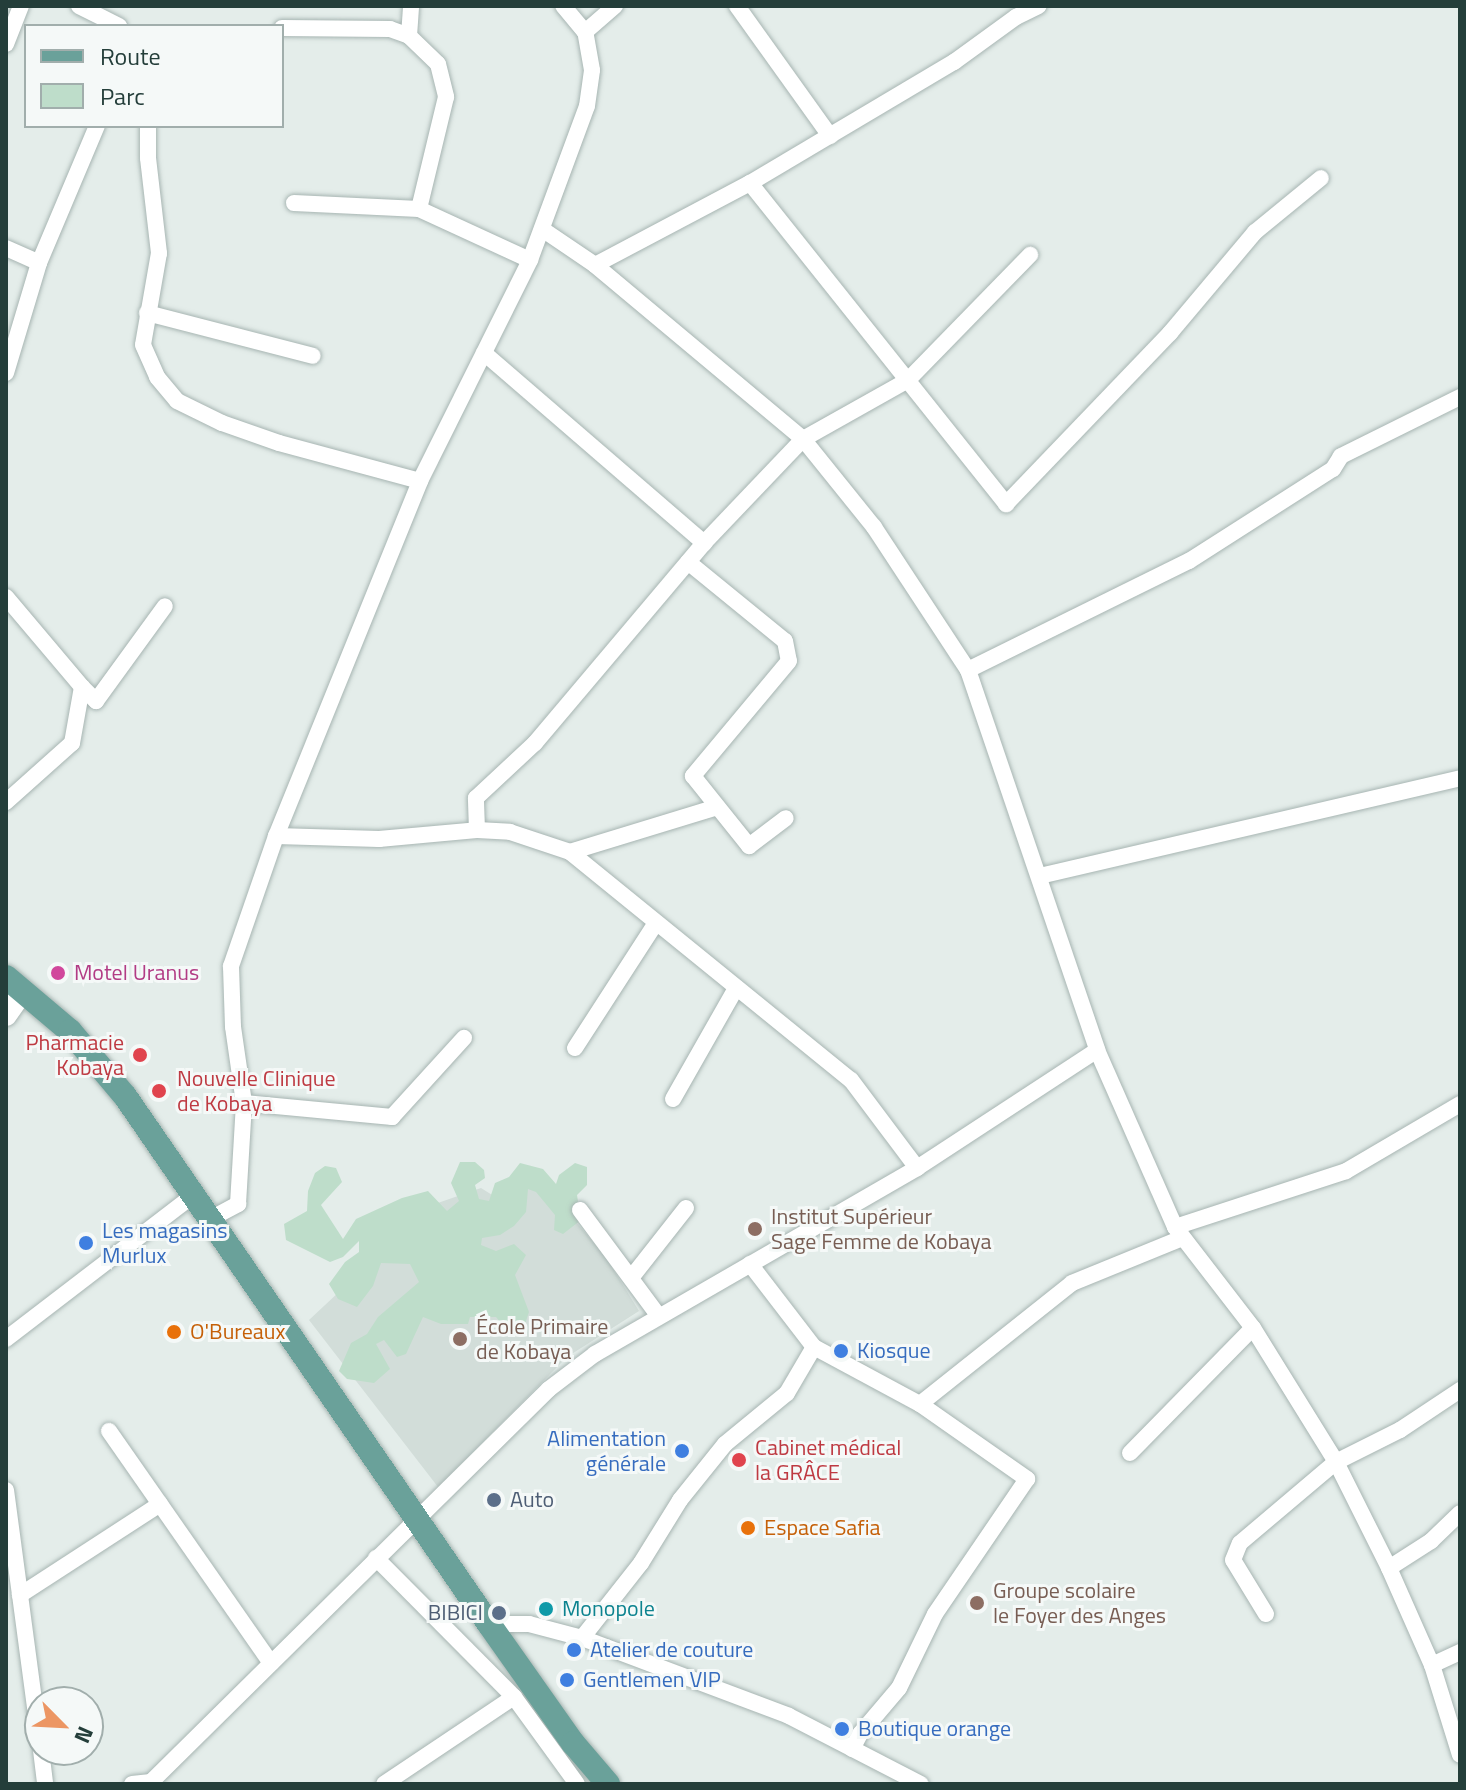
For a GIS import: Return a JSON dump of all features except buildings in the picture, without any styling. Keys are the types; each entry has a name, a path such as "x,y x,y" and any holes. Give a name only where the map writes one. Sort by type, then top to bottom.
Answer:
{"main road":[{"path":"6,1015 15,984 70,1031 125,1096 489,1624 573,1743 608,1784"}],"street":[{"path":"6,44 21,6"},
{"path":"79,6 115,24"},
{"path":"409,36 411,6"},
{"path":"212,1218 238,1204 244,1103 233,1027 231,966 276,836 420,481 530,260 587,106 592,70 585,32 563,6"},
{"path":"585,32 615,6"},
{"path":"737,6 830,136"},
{"path":"595,265 750,183 954,62 1016,17 1039,6"},
{"path":"284,28 390,29 409,36 438,64 446,97 419,209"},
{"path":"6,373 39,263 96,128"},
{"path":"148,128 148,158 159,253 143,345 157,377 177,401 279,443 420,481"},
{"path":"750,183 1006,504 1170,333 1255,232 1321,178"},
{"path":"294,203 419,209 530,260"},
{"path":"542,229 595,265 803,439 874,527 968,670 1097,1050 1178,1233 1253,1328 1336,1462 1389,1568 1432,1665 1456,1730 1460,1755"},
{"path":"6,248 39,263"},
{"path":"477,830 476,798 535,743 704,543 803,439 908,380 1030,255"},
{"path":"147,313 313,356"},
{"path":"484,353 704,543"},
{"path":"968,670 1189,561 1333,469 1341,456 1460,397"},
{"path":"688,562 785,641 789,661 693,776 749,846 786,818"},
{"path":"6,597 96,701 165,606"},
{"path":"6,802 72,743 82,687"},
{"path":"1040,876 1460,778"},
{"path":"570,852 717,807"},
{"path":"276,836 379,839 477,830 510,832 570,852 851,1080 917,1168"},
{"path":"575,1048 656,923"},
{"path":"673,1099 736,988"},
{"path":"244,1103 392,1117 464,1038"},
{"path":"132,1784 151,1783 549,1389 595,1354 917,1168 1097,1050"},
{"path":"920,1404 1072,1283 1178,1233 1346,1171 1460,1104"},
{"path":"6,1339 195,1194"},
{"path":"631,1278 686,1208"},
{"path":"580,1210 658,1315"},
{"path":"750,1264 814,1347 920,1404 1027,1479 935,1614 899,1688 860,1734 852,1749"},
{"path":"1130,1453 1253,1328"},
{"path":"582,1638 641,1563 680,1500 725,1444 787,1393 814,1347"},
{"path":"1266,1614 1233,1560 1240,1543 1336,1462 1400,1430 1460,1390"},
{"path":"109,1431 271,1663"},
{"path":"6,1490 32,1686"},
{"path":"20,1595 160,1504"},
{"path":"1389,1568 1431,1541 1460,1513"},
{"path":"376,1558 514,1697 577,1784"},
{"path":"489,1624 529,1624 582,1638 789,1716 921,1784"},
{"path":"1432,1665 1460,1652"},
{"path":"384,1784 514,1697"}],"shaded area":[{"name":"École Primaire de Kobaya","path":"527,1165 605,1256 639,1311 567,1357 438,1487 309,1320 432,1205 481,1188 497,1198"}],"green space":[{"path":"460,1162 475,1162 484,1170 485,1178 475,1185 479,1199 489,1201 495,1183 509,1177 520,1163 543,1169 556,1184 559,1175 575,1163 587,1167 587,1185 577,1195 581,1220 563,1234 554,1230 555,1215 536,1192 528,1189 526,1212 514,1226 500,1235 482,1238 481,1245 496,1251 514,1244 526,1255 515,1275 529,1312 525,1324 505,1328 496,1317 470,1317 468,1324 441,1324 423,1317 406,1354 397,1357 384,1340 376,1344 390,1369 374,1383 347,1379 339,1371 351,1343 367,1334 378,1317 419,1282 410,1264 381,1263 373,1286 357,1307 338,1299 329,1284 345,1262 359,1252 359,1241 343,1257 330,1262 286,1240 284,1224 307,1211 308,1191 315,1173 325,1166 336,1168 342,1182 321,1205 343,1239 356,1219 402,1198 428,1191 447,1211 459,1201 451,1183"}],"place":[{"name":"Motel Uranus","path":"58,973"},
{"name":"Pharmacie Kobaya","path":"140,1055"},
{"name":"Nouvelle Clinique de Kobaya","path":"159,1091"},
{"name":"Institut Supérieur Sage Femme de Kobaya","path":"755,1229"},
{"name":"Les magasins Murlux","path":"86,1243"},
{"name":"O'Bureaux","path":"174,1332"},
{"name":"École Primaire de Kobaya","path":"460,1339"},
{"name":"Kiosque","path":"841,1351"},
{"name":"Alimentation générale","path":"682,1451"},
{"name":"Cabinet médical la GRÂCE","path":"739,1460"},
{"name":"Auto","path":"494,1500"},
{"name":"Espace Safia","path":"748,1528"},
{"name":"Groupe scolaire le Foyer des Anges","path":"977,1603"},
{"name":"Monopole","path":"546,1609"},
{"name":"BIBICI","path":"499,1613"},
{"name":"Atelier de couture","path":"574,1650"},
{"name":"Gentlemen VIP","path":"567,1680"},
{"name":"Boutique orange","path":"842,1729"}]}
